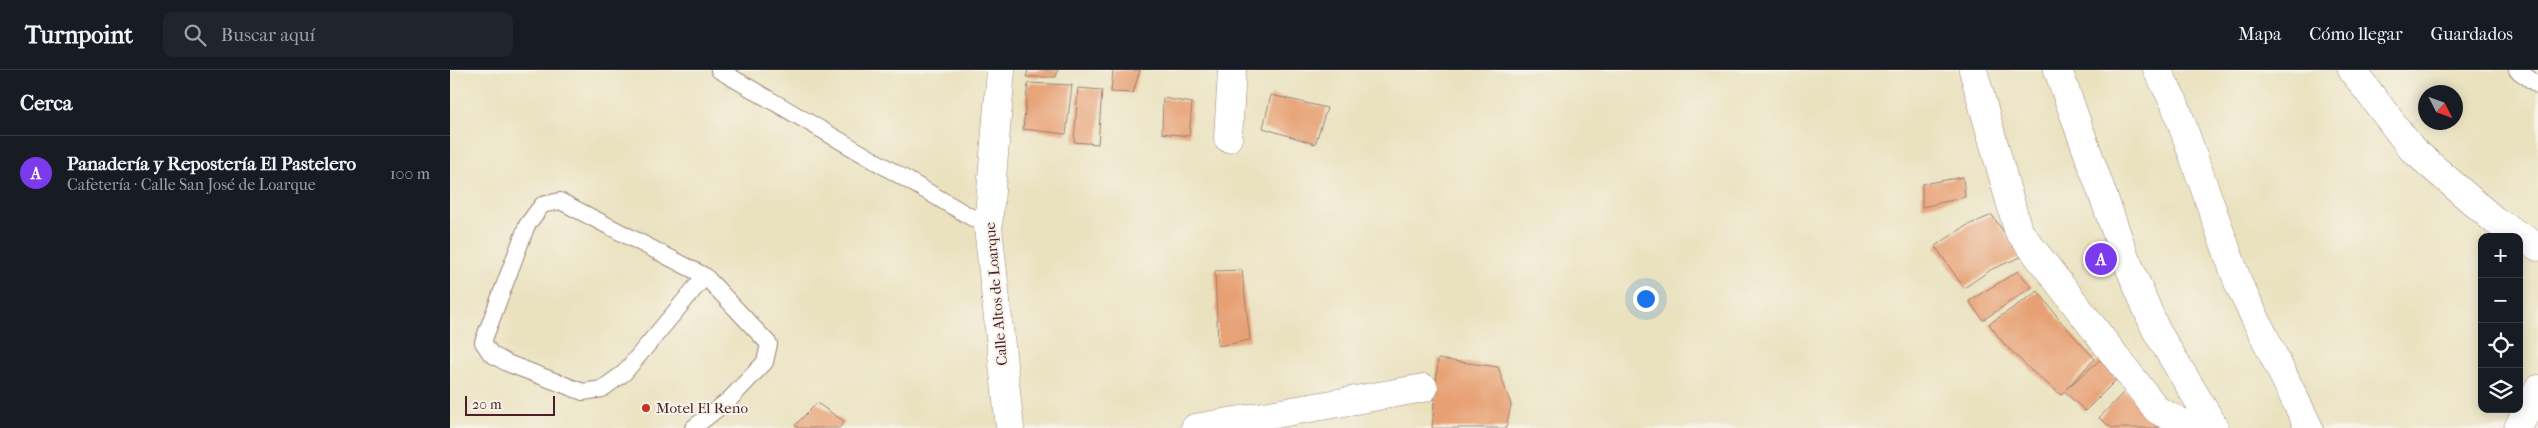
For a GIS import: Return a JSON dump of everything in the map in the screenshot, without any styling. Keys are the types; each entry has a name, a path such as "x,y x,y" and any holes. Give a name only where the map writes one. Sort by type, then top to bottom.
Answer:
{"street":[{"name":"Calle Altos de Loarque","path":"1001,70 988,227 1010,428"},
{"path":"1228,138 1232,70"},
{"path":"1973,70 2018,230 2157,410 2192,428"},
{"path":"2058,70 2125,257 2156,330 2215,428"},
{"path":"2157,70 2174,102 2239,285 2309,428"},
{"path":"2352,70 2412,149 2494,220 2538,247"},
{"path":"1195,428 1424,388"},
{"path":"2518,428 2538,389"}],"lane":[{"path":"719,70 988,227"},
{"path":"2517,70 2538,85"},
{"path":"693,428 730,399 765,362 769,344 705,276 560,201 542,205 527,225 483,342 491,354 507,364 583,392 602,390 624,373 705,276"}],"building":[{"path":"1028,70 1058,70 1056,77 1026,77"},
{"path":"1113,70 1140,70 1133,93 1111,92"},
{"path":"1028,83 1072,85 1066,134 1023,129"},
{"path":"1078,88 1102,90 1098,144 1074,142"},
{"path":"1271,95 1327,108 1315,144 1263,128"},
{"path":"1163,98 1192,103 1189,136 1162,133"},
{"path":"1963,177 1965,197 1922,207 1922,184"},
{"path":"1992,215 2021,257 1992,269 1964,288 1935,246 1966,226"},
{"path":"1242,270 1250,340 1218,346 1215,271"},
{"path":"2018,271 2032,287 1983,320 1969,301"},
{"path":"2038,291 2062,323 2095,359 2066,389 2100,360 2119,377 2085,411 2064,391 2061,395 2032,371 2004,344 1989,324"},
{"path":"1438,359 1498,367 1511,405 1506,428 1432,428"},
{"path":"2125,391 2162,423 2158,428 2112,428 2099,418"},
{"path":"817,403 845,422 839,428 798,428 795,425"}],"place":[{"name":"Panadería y Repostería El Pastelero","path":"2101,259"},
{"name":"Motel El Reno","path":"646,408"}]}
